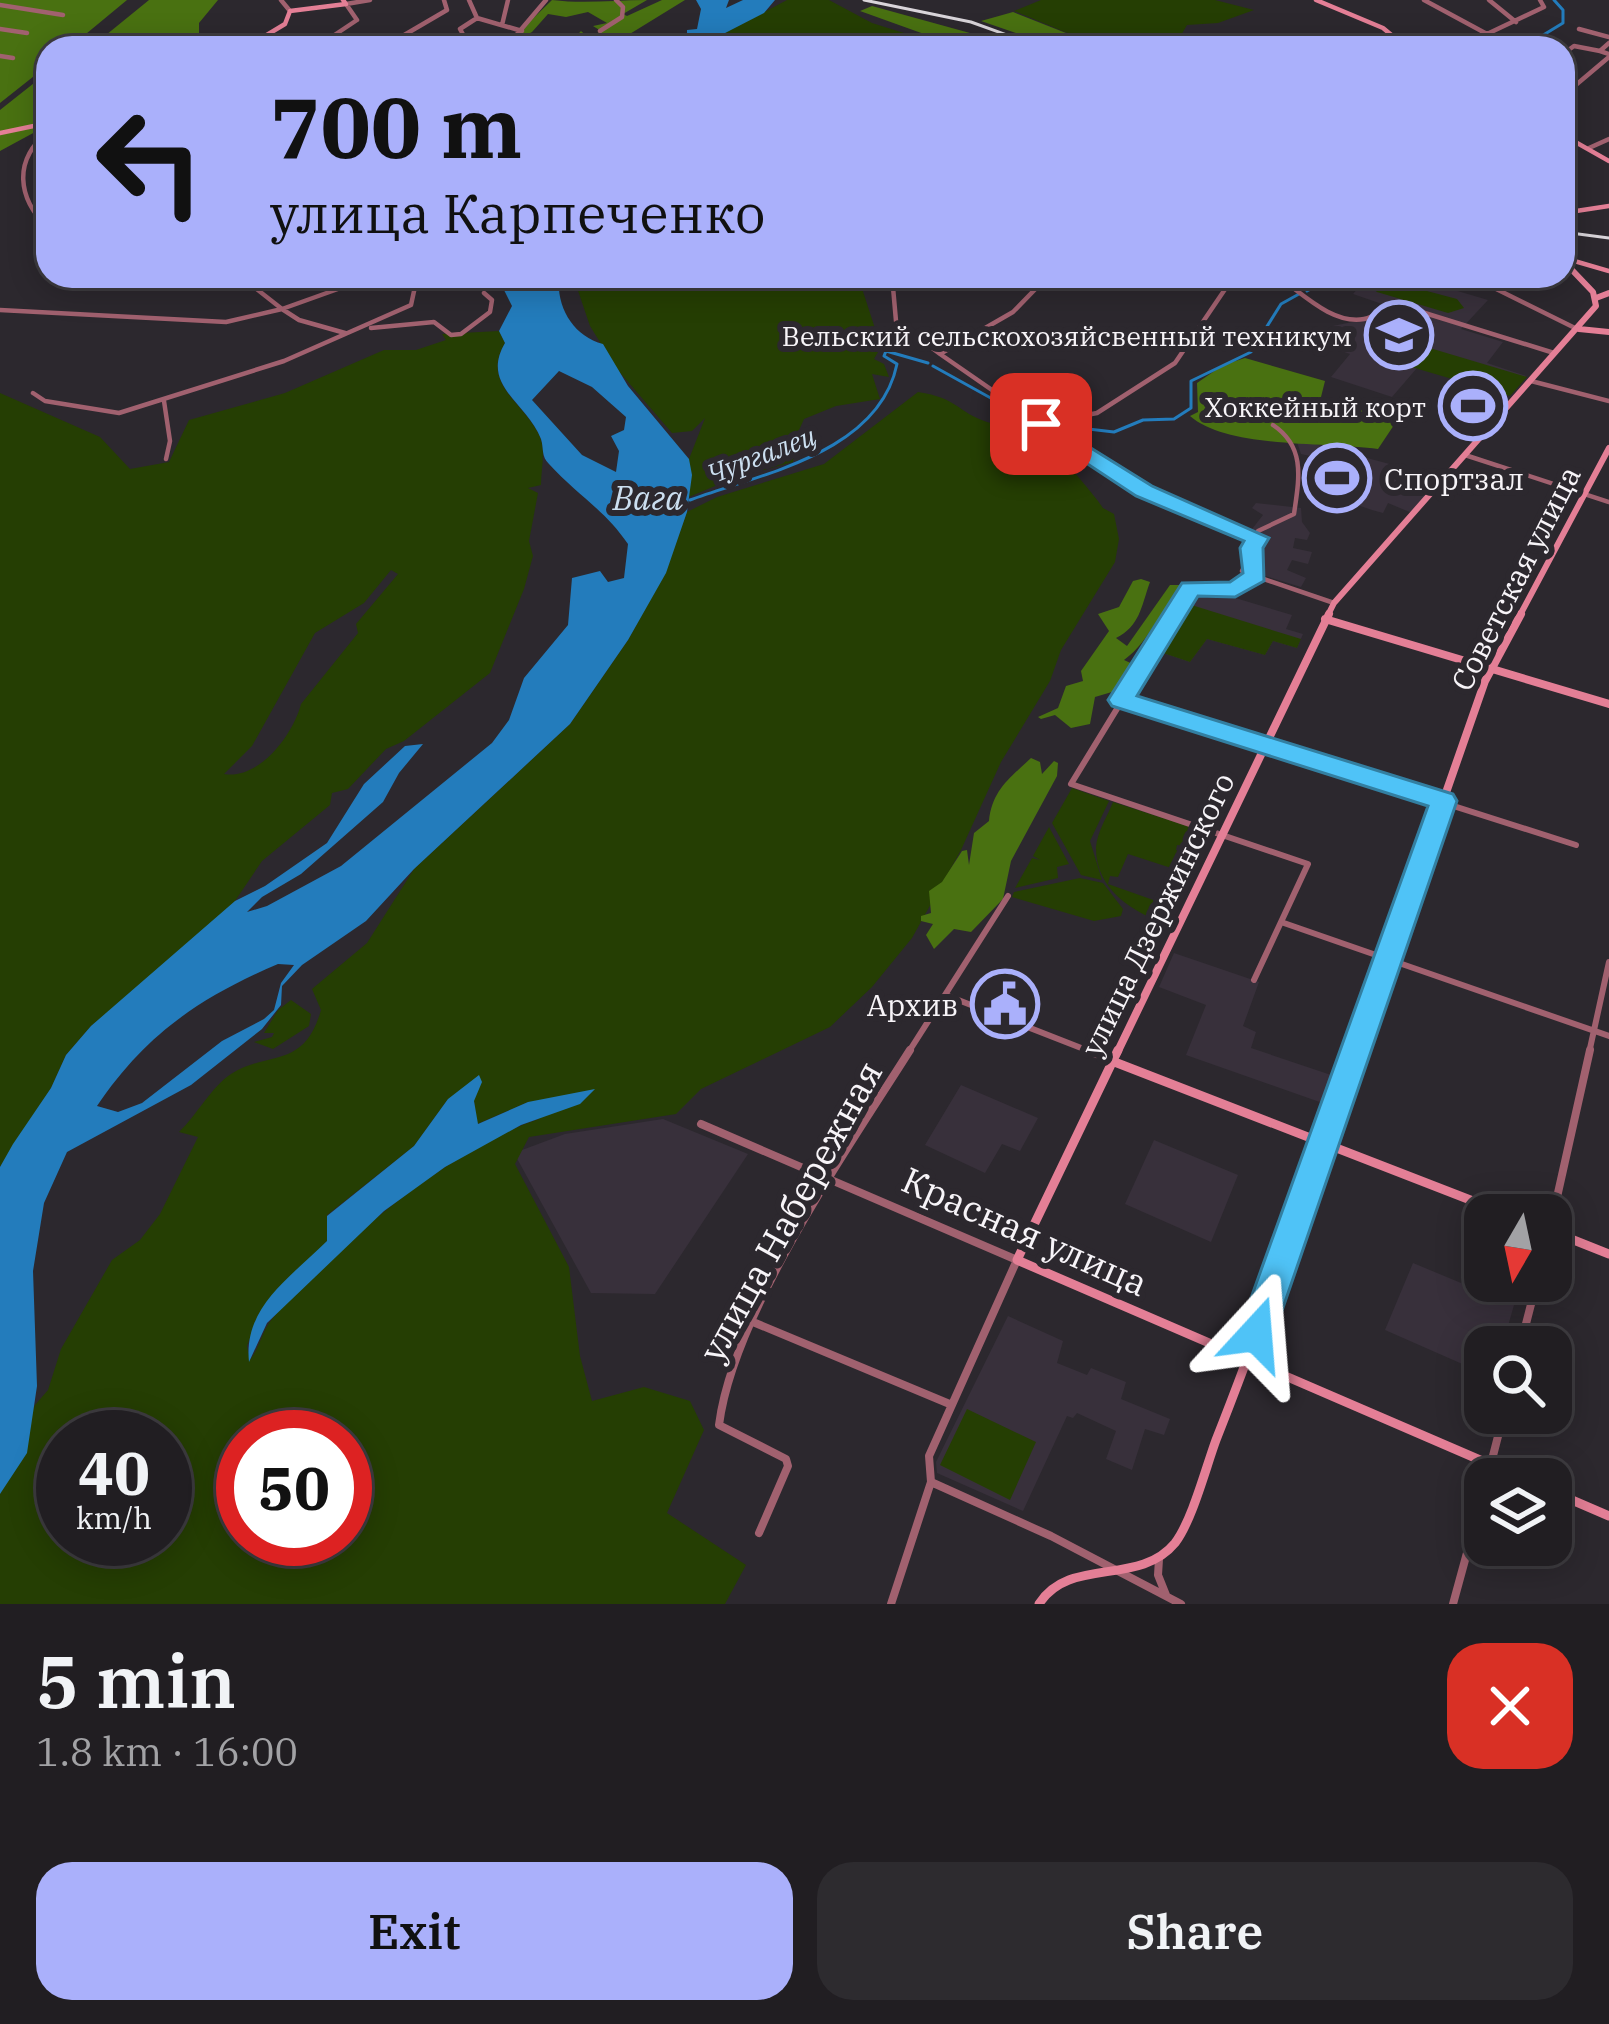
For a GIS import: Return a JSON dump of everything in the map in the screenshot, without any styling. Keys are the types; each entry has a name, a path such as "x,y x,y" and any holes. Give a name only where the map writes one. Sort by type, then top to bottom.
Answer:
{"main road":[{"path":"1316,0 1393,36"},
{"path":"265,36 285,24 290,11 344,2"},
{"path":"0,133 36,128"},
{"path":"1575,141 1609,161"},
{"path":"1575,211 1607,206"},
{"path":"1575,262 1609,271"},
{"path":"1575,273 1596,298"},
{"path":"1596,298 1609,292"},
{"path":"1596,298 1592,322 1609,331"},
{"name":"улица Дзержинского","path":"1017,1260 1334,603 1592,313"},
{"path":"1580,326 1609,331"},
{"name":"Советская улица","path":"1159,1559 1177,1541 1247,1362 1491,670 1609,448"},
{"path":"1325,619 1609,704"},
{"path":"1112,1061 1464,1198"},
{"path":"1572,1237 1609,1254"},
{"name":"Красная улица","path":"1017,1260 1474,1458"},
{"path":"1572,1500 1609,1516"},
{"path":"1039,1604 1049,1588 1078,1576 1142,1568 1159,1559"}],"street":[{"path":"280,0 290,11"},
{"path":"335,36 356,20 344,2 370,0"},
{"path":"404,36 448,10 444,0"},
{"path":"469,0 476,18"},
{"path":"502,25 508,0"},
{"path":"517,36 546,0"},
{"path":"600,31 622,17 623,7 616,0"},
{"path":"1424,0 1487,34 1516,22 1542,3"},
{"path":"1489,0 1516,22"},
{"path":"0,5 63,15"},
{"path":"464,36 460,29 476,18 503,15"},
{"path":"476,18 522,31"},
{"path":"0,29 27,33"},
{"path":"1579,29 1609,40 1600,51"},
{"path":"1575,46 1609,55 1575,83"},
{"path":"0,56 13,58"},
{"path":"1589,148 1609,140"},
{"path":"36,142 21,171 26,202 36,214"},
{"path":"258,289 263,288"},
{"path":"0,310 29,308 180,320 263,319 341,288"},
{"path":"33,393 45,400 112,413 164,401 361,330 411,305 413,288"},
{"path":"893,288 896,321 1041,424 1144,491 1257,538"},
{"path":"940,354 994,326 1039,288"},
{"path":"1041,424 1097,413 1175,363 1226,288"},
{"path":"1294,288 1334,316 1356,319 1379,314 1385,305 1399,305 1556,353"},
{"path":"1496,288 1580,326"},
{"path":"258,289 299,320 349,334"},
{"path":"361,330 434,322 451,335 461,334 490,312 492,300 484,293"},
{"path":"1531,381 1609,401"},
{"path":"164,401 170,441 166,459"},
{"path":"1273,425 1288,433 1300,457 1294,514 1270,521 1258,531 1242,571 1334,603"},
{"path":"1465,455 1609,502"},
{"path":"1252,551 1255,576"},
{"path":"1255,576 1235,590 1190,588 1071,784 1308,863 1255,980"},
{"path":"1121,700 1576,845"},
{"name":"улица Набережная","path":"759,1533 788,1466 786,1459 719,1425 715,1414 753,1322 832,1178 1008,896"},
{"path":"1281,922 1609,1036"},
{"path":"1559,1194 1609,962"},
{"path":"948,995 1112,1061"},
{"name":"Красная улица","path":"701,1124 1017,1260"},
{"name":"улица Дзержинского","path":"891,1604 931,1482 929,1456 1017,1260"},
{"path":"753,1322 952,1406"},
{"path":"931,1482 1051,1536 1181,1604"},
{"path":"1159,1559 1158,1575 1168,1598"},
{"path":"1453,1604 1464,1564"}],"shaded area":[{"name":"Вельский сельскохозяйсвенный техникум","path":"1358,288 1448,288 1488,300 1461,329 1503,342 1487,363 1526,376 1510,395 1417,368 1392,397 1331,377 1350,354 1312,341 1323,328 1382,316 1388,306 1353,294"},
{"path":"1296,439 1412,470 1417,479 1436,486 1412,513 1388,503 1383,513 1372,510 1305,487 1315,457 1301,454"},
{"path":"1256,503 1301,508 1302,522 1310,533 1307,540 1295,538 1293,548 1312,552 1308,564 1292,560 1287,570 1306,578 1301,587 1262,575 1258,548 1249,533 1263,515 1252,508"},
{"path":"1202,588 1292,615 1286,629 1303,634 1297,648 1273,641 1265,655 1207,639 1190,662 1157,651 1193,590"},
{"path":"1174,953 1259,982 1243,1026 1256,1032 1251,1048 1340,1078 1331,1106 1186,1055 1206,1005 1159,987"},
{"path":"961,1085 1038,1118 1020,1151 1002,1144 985,1173 925,1145"},
{"path":"663,1119 748,1154 655,1294 591,1293 514,1153 565,1134"},
{"path":"1154,1140 1238,1175 1211,1242 1125,1204"},
{"path":"1413,1263 1464,1284 1464,1302 1514,1305 1508,1326 1464,1326 1464,1365 1385,1330"},
{"path":"1008,1316 1063,1341 1057,1363 1087,1375 1091,1368 1126,1382 1121,1399 1170,1419 1164,1435 1145,1429 1132,1470 1106,1459 1116,1431 1077,1413 1073,1418 1067,1416 1023,1511 937,1473 936,1462"}],"green space":[{"path":"0,0 127,0 84,36 36,36 36,74 0,103"},
{"path":"149,0 218,0 199,23 199,36 105,36"},
{"path":"552,0 647,0 623,14 627,16 662,0 685,0 626,36 592,36 601,31 593,26 607,23 588,12 566,17 548,14 532,32 515,36"},
{"path":"787,0 829,0 872,23 914,36 719,36"},
{"path":"1041,0 1215,0 1254,10 1218,23 1187,25 1181,36 1076,36 1014,11"},
{"path":"872,6 981,36 930,36 860,11"},
{"path":"1013,12 1074,36 1024,36 981,21"},
{"path":"36,82 36,132 0,151 0,110"},
{"path":"577,288 862,288 881,347 874,359 884,364 889,377 872,374 880,399 836,406 804,419 795,439 793,462 734,478 689,497 689,459 705,418 692,431 672,433 616,368 590,326"},
{"path":"1372,288 1416,288 1457,299 1464,308 1448,313"},
{"path":"499,331 505,343 499,357 501,382 533,425 543,448 541,485 528,488 538,493 529,541 533,556 490,673 404,741 386,749 348,789 332,793 330,805 262,861 235,901 205,932 91,1026 66,1055 51,1088 0,1167 0,393 100,437 130,469 169,462 189,420 285,393 384,350 416,350 446,340 442,334","holes":["391,570 398,574 356,624 358,633 301,704 291,729 273,753 250,770 224,774 252,746 315,633 364,603"]},
{"path":"1423,346 1527,377 1510,396 1408,366"},
{"path":"1245,358 1325,381 1321,397 1396,422 1378,449 1253,439 1207,427 1190,416 1198,412 1197,383 1223,365"},
{"path":"918,392 950,401 987,422 1041,436 1103,508 1114,514 1119,539 1115,562 1001,762 961,850 912,938 872,987 830,1027 701,1089 676,1114 529,1137 515,1164 569,1267 580,1356 592,1401 644,1387 690,1401 704,1430 667,1513 746,1565 725,1604 0,1604 0,1494 35,1405 48,1390 61,1349 112,1260 140,1240 160,1214 198,1137 179,1132 231,1074 284,1056 305,1042 321,1010 312,989 367,943 414,869 570,724 628,640 665,573 687,512 717,497 824,464","holes":["448,1099 474,1101 477,1124 528,1102 539,1119 469,1152 360,1232 272,1319 250,1360 247,1346 253,1330 327,1241 327,1215 414,1146"]},
{"path":"1133,581 1150,582 1139,615 1116,638 1127,646 1170,585 1184,585 1188,590 1169,605 1124,660 1137,666 1122,689 1095,697 1090,724 1071,728 1055,715 1038,717 1058,708 1066,686 1083,681 1081,671 1109,631 1098,614 1119,607"},
{"path":"1185,603 1301,639 1297,648 1273,641 1265,655 1207,639 1190,662 1157,651"},
{"path":"1031,758 1040,762 1042,774 1054,761 1058,763 1057,776 1011,861 1003,899 971,932 954,929 934,949 926,935 933,924 921,921 921,916 931,913 929,891 942,882 962,851 967,850 969,865 974,833 989,821 1003,785"},
{"path":"1072,788 1109,801 1090,841 1102,880 1081,875 1052,823"},
{"path":"1113,802 1209,833 1203,848 1177,845 1176,850 1200,857 1193,875 1128,854 1118,877 1110,876 1108,884 1176,908 1168,925 1119,898 1109,887 1102,876 1096,847"},
{"path":"1049,827 1069,864 1057,867 1058,878 1015,888 1032,858 1040,860 1033,856"},
{"path":"1080,878 1103,883 1123,909 1121,916 1094,921 1012,897 1014,892"},
{"path":"291,1000 311,1014 309,1026 273,1049 254,1042 272,1037 274,1033 264,1033 278,1010"},
{"path":"967,1409 1036,1442 1010,1500 940,1465"}],"water":[{"path":"696,0 729,0 726,8 743,0 775,0 764,13 719,36 687,36 687,30 697,29 701,9"},
{"name":"Вага","path":"503,288 559,288 575,327 603,344 628,386 689,459 692,475 687,512 666,573 628,640 570,724 414,869 366,921 302,965 282,986 281,1005 262,1029 191,1085 67,1152 44,1203 33,1271 37,1386 27,1453 0,1494 0,1167 51,1088 66,1055 91,1026 235,901 327,843 364,784 405,746 423,744 383,802 301,874 262,897 247,912 341,866 492,743 509,720 524,678 568,625 572,578 600,571 608,582 624,578 628,544 546,461 534,426 502,383 498,371 505,343 499,331 512,306","holes":["559,371 592,387 626,417 624,430 611,436 619,451 616,472 582,455 532,400","278,964 294,965 281,983 274,1010 264,1019 222,1041 142,1103 118,1112 97,1106 135,1058 176,1021 223,990"]},
{"path":"479,1075 482,1082 474,1101 478,1124 528,1102 595,1089 580,1104 521,1125 445,1167 384,1211 267,1323 249,1362 249,1342 262,1309 327,1241 327,1216 414,1146 448,1099"}],"waterway":[{"name":"Чургалец","path":"1542,36 1563,23 1563,10 1554,0"},
{"name":"Чургалец","path":"1307,291 1312,288"},
{"name":"Чургалец","path":"1054,425 1114,432 1143,420 1174,419 1191,408 1191,381 1251,352 1281,304 1299,294"},
{"name":"Чургалец","path":"690,500 783,468 843,439 886,394 897,364 884,356 886,351 928,363"},
{"name":"Чургалец","path":"933,366 1043,427"}],"railway":[{"path":"864,0 971,22 1010,36"},
{"path":"1575,234 1609,238"}],"place":[{"name":"Вельский сельскохозяйсвенный техникум","path":"1399,335"},
{"name":"Хоккейный корт","path":"1473,406"},
{"name":"Спортзал","path":"1337,478"},
{"name":"Архив","path":"1005,1004"}],"route":[{"path":"1041,424 1144,491 1257,538 1252,548 1255,576 1235,590 1190,588 1121,700 1443,801 1256,1334"}]}
